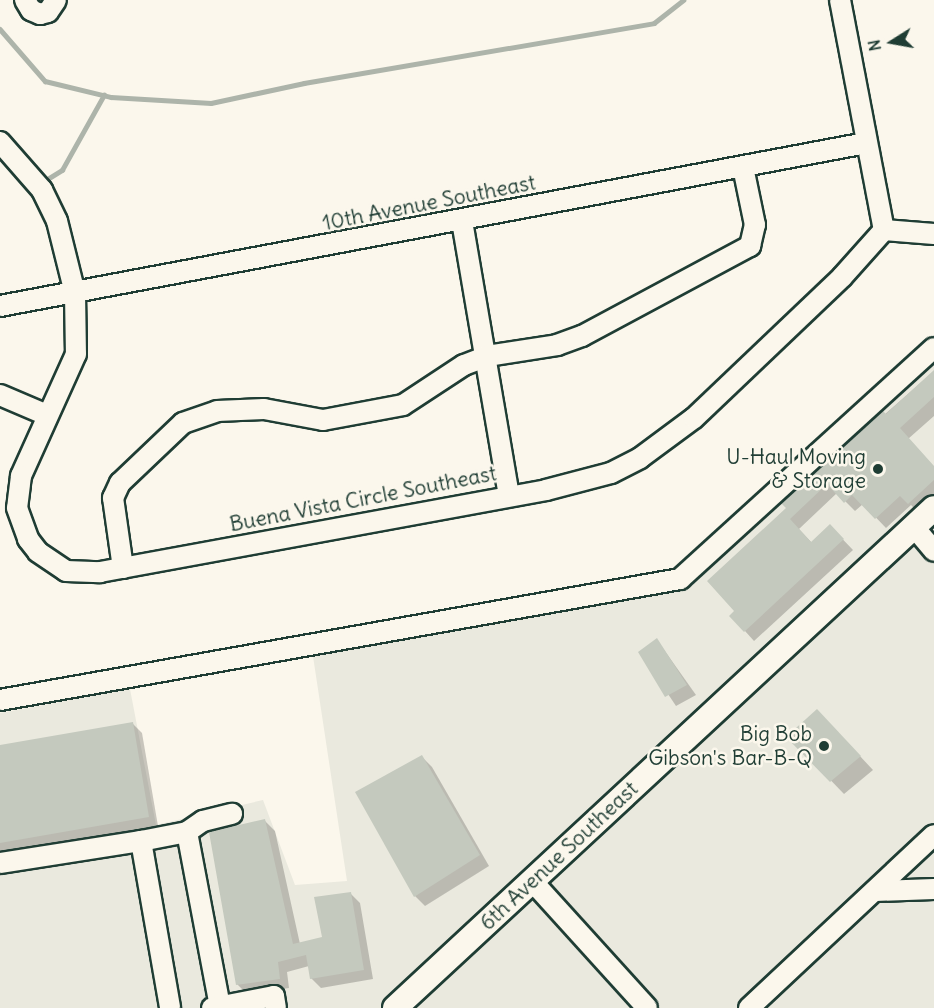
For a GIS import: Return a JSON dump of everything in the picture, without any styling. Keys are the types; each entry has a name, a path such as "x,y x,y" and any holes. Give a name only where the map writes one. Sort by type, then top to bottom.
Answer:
{"main road":[{"name":"6th Avenue Southeast","path":"395,1008 934,508"}],"street":[{"path":"25,0 31,10 40,14 48,12 56,0"},
{"path":"840,0 884,230 934,234"},
{"name":"Buena Vista Circle Southeast","path":"0,142 42,190 57,221 75,293 76,354 21,476 17,508 28,539 38,552 66,571 100,572 123,568 509,496 611,473 668,440 842,277 884,230"},
{"name":"10th Avenue Southeast","path":"0,306 462,221 866,143"},
{"path":"123,568 113,498 120,483 183,423 217,411 264,409 323,420 403,405 464,365 487,356 557,345 582,336 750,246 755,225 743,167"},
{"path":"462,221 487,356 509,496"},
{"path":"0,700 680,579 934,348"},
{"path":"0,395 47,415"},
{"path":"914,527 934,551"},
{"path":"0,863 188,832 203,821 232,814"},
{"path":"188,832 216,1007 275,1002"},
{"path":"750,1008 934,835"},
{"path":"141,841 170,1008"},
{"path":"532,882 647,1008"},
{"path":"875,891 934,888"}],"shaded area":[{"path":"934,356 934,1008 0,1008 0,713 130,689 156,825 263,800 295,885 347,881 311,643 681,578"}],"building":[{"path":"934,370 934,397 900,428 934,466 934,480 908,504 900,496 875,519 852,495 844,503 827,484 790,519 811,542 830,524 844,539 744,632 729,616 734,611 707,581 786,508 781,503 883,411 886,414"},
{"path":"657,638 687,685 665,697 638,652"},
{"name":"Big Bob Gibson's Bar-B-Q","path":"817,709 861,756 830,782 786,737"},
{"path":"133,722 149,817 0,843 0,745"},
{"path":"422,755 480,855 414,897 355,792"},
{"path":"265,819 293,944 322,937 314,897 351,892 364,970 310,979 306,955 278,962 280,979 236,985 209,832"}],"waterway":[{"path":"0,29 45,81 111,97 211,103 304,83 654,23 683,0"},
{"path":"46,180 62,170 104,95"}],"place":[{"name":"U-Haul Moving & Storage","path":"878,469"},
{"name":"Big Bob Gibson's Bar-B-Q","path":"824,746"}]}
